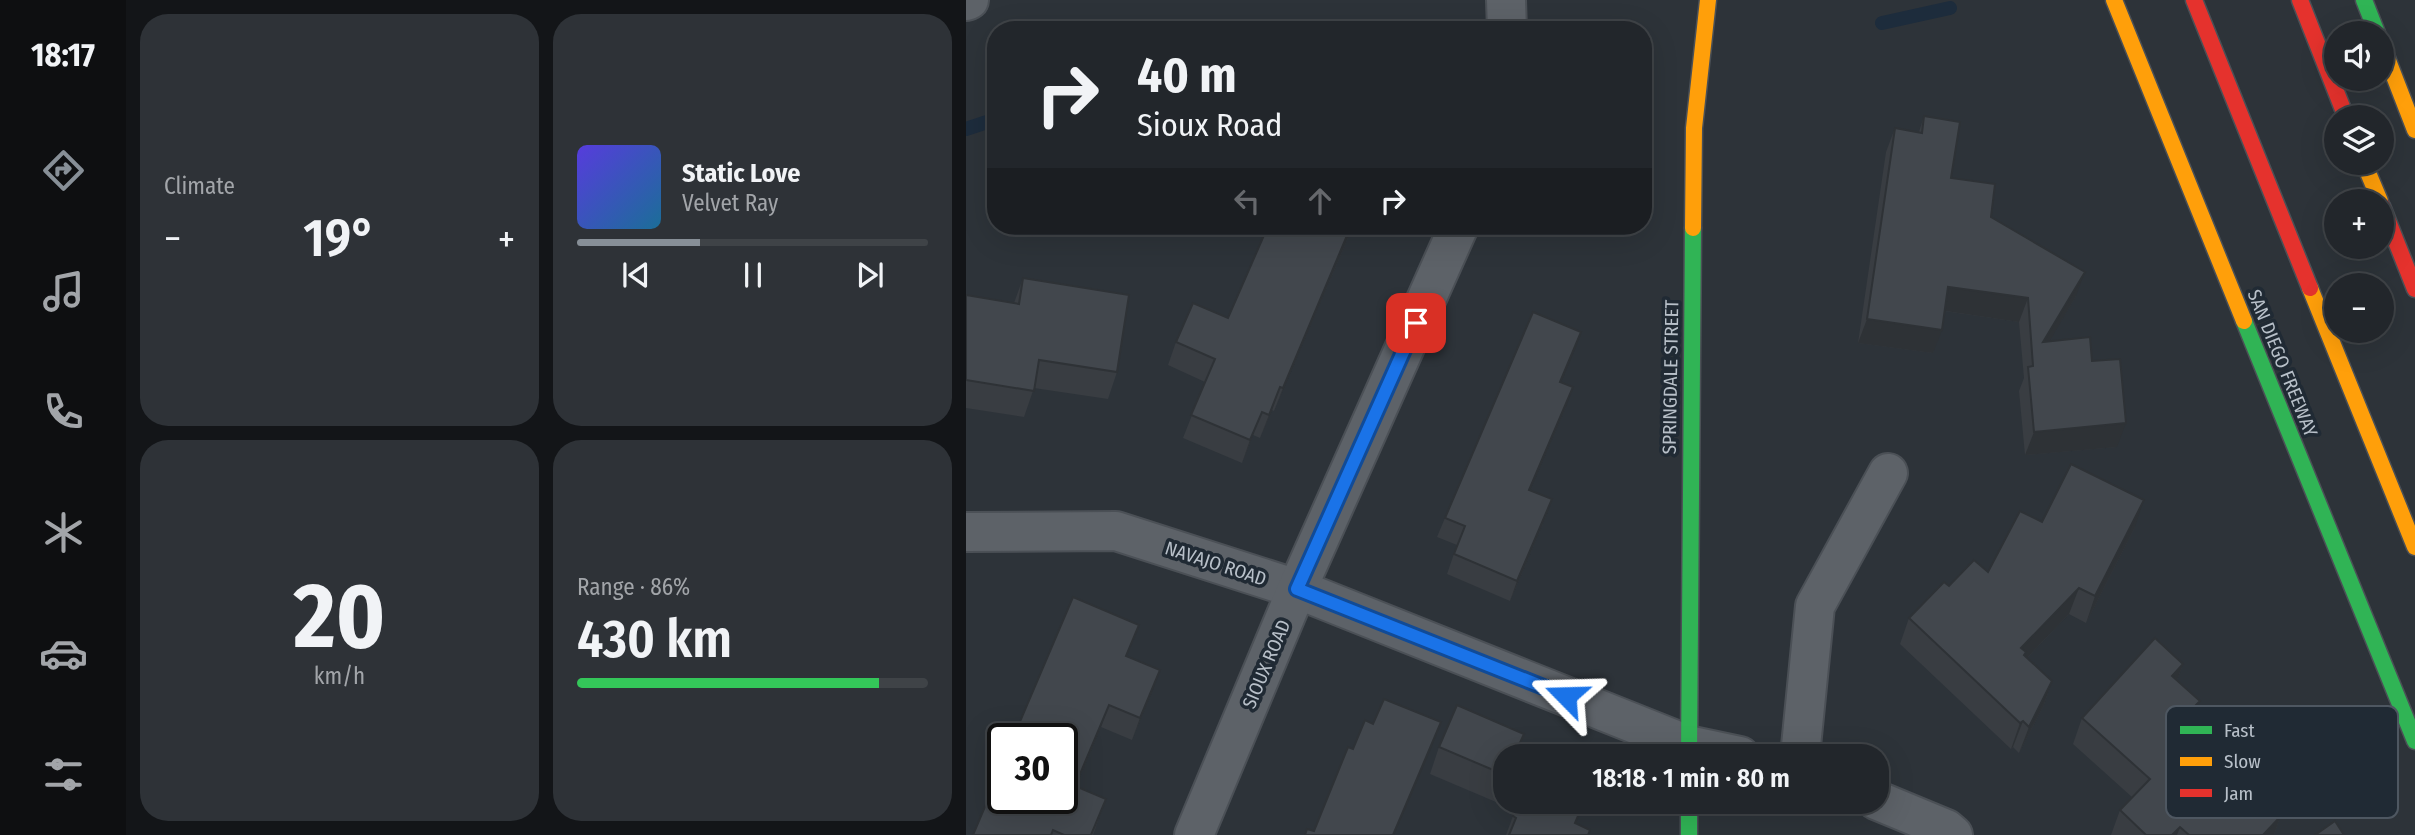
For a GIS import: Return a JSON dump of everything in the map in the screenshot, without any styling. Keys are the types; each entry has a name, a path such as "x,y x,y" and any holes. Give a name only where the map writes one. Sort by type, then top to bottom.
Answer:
{"main road":[{"name":"SPRINGDALE STREET","path":"1688,744 1694,128 1708,0"},
{"name":"SAN DIEGO FREEWAY","path":"2114,0 2415,741"},
{"path":"2194,0 2415,547"},
{"path":"2300,0 2341,105"},
{"path":"2364,0 2372,21"},
{"path":"2394,76 2415,130"},
{"path":"2394,236 2415,289"},
{"path":"1689,814 1689,835"}],"street":[{"path":"1506,0 1507,21"},
{"name":"SIOUX ROAD","path":"1194,835 1297,589 1454,235"},
{"path":"1801,744 1815,606 1888,473"},
{"name":"NAVAJO ROAD","path":"966,532 1116,531 1297,589 1673,744"},
{"path":"1889,805 1946,829 1953,835"}],"building":[{"path":"1924,116 1960,122 1951,178 1995,184 1991,217 2085,272 2043,342 2090,337 2092,361 2120,359 2126,423 2034,432 2028,367 2033,366 2028,298 1948,287 1942,330 1867,319 1895,128 1922,133"},
{"path":"1264,235 1347,235 1283,388 1280,387 1269,415 1262,412 1250,440 1191,415 1215,359 1176,342 1193,303 1228,318"},
{"path":"1023,278 1129,295 1117,372 1039,360 1034,391 966,380 966,295 1019,304"},
{"path":"1533,312 1581,332 1560,382 1573,387 1529,490 1552,499 1517,581 1454,554 1465,526 1445,518"},
{"path":"2071,464 2144,500 2095,596 2079,588 2021,648 2026,652 2024,655 2052,681 2029,727 2023,721 2020,723 1909,618 1944,582 1949,586 1974,560 1988,572 2020,511 2042,522"},
{"path":"1073,597 1139,625 1126,656 1160,670 1140,718 1109,705 1078,779 1078,723 1019,723"},
{"path":"2155,638 2183,664 2172,676 2200,701 2195,706 2166,706 2166,818 2279,818 2263,835 2189,835 2180,827 2172,835 2146,835 2120,810 2150,779 2082,718"},
{"path":"1384,699 1441,722 1393,835 1305,835 1307,829 1314,831 1348,747 1353,749 1365,720 1373,724"},
{"path":"1457,705 1524,734 1519,744 1493,744 1493,770 1439,747"},
{"path":"1078,787 1106,799 1091,835 1064,835 1053,830 1051,835 973,835 987,802 987,814 1078,814"},
{"path":"1579,814 1575,823 1590,830 1588,835 1509,835 1516,818 1513,816"},
{"path":"2335,821 2344,835 2315,835"}],"waterway":[{"path":"1882,23 1950,8"},
{"path":"966,129 987,122"}],"traffic: fast":[{"path":"2364,0 2372,21"},
{"path":"1689,744 1693,228"},
{"path":"2244,321 2415,741"},
{"path":"1689,814 1689,835"}],"traffic: slow":[{"path":"1693,228 1694,128 1708,0"},
{"path":"2114,0 2244,321"},
{"path":"2394,76 2415,130"},
{"path":"2369,175 2375,189"},
{"path":"2310,288 2415,547"}],"traffic: jam":[{"path":"2194,0 2310,288"},
{"path":"2300,0 2341,105"},
{"path":"2394,236 2415,289"}],"route":[{"path":"1416,323 1297,589 1566,696"}]}
